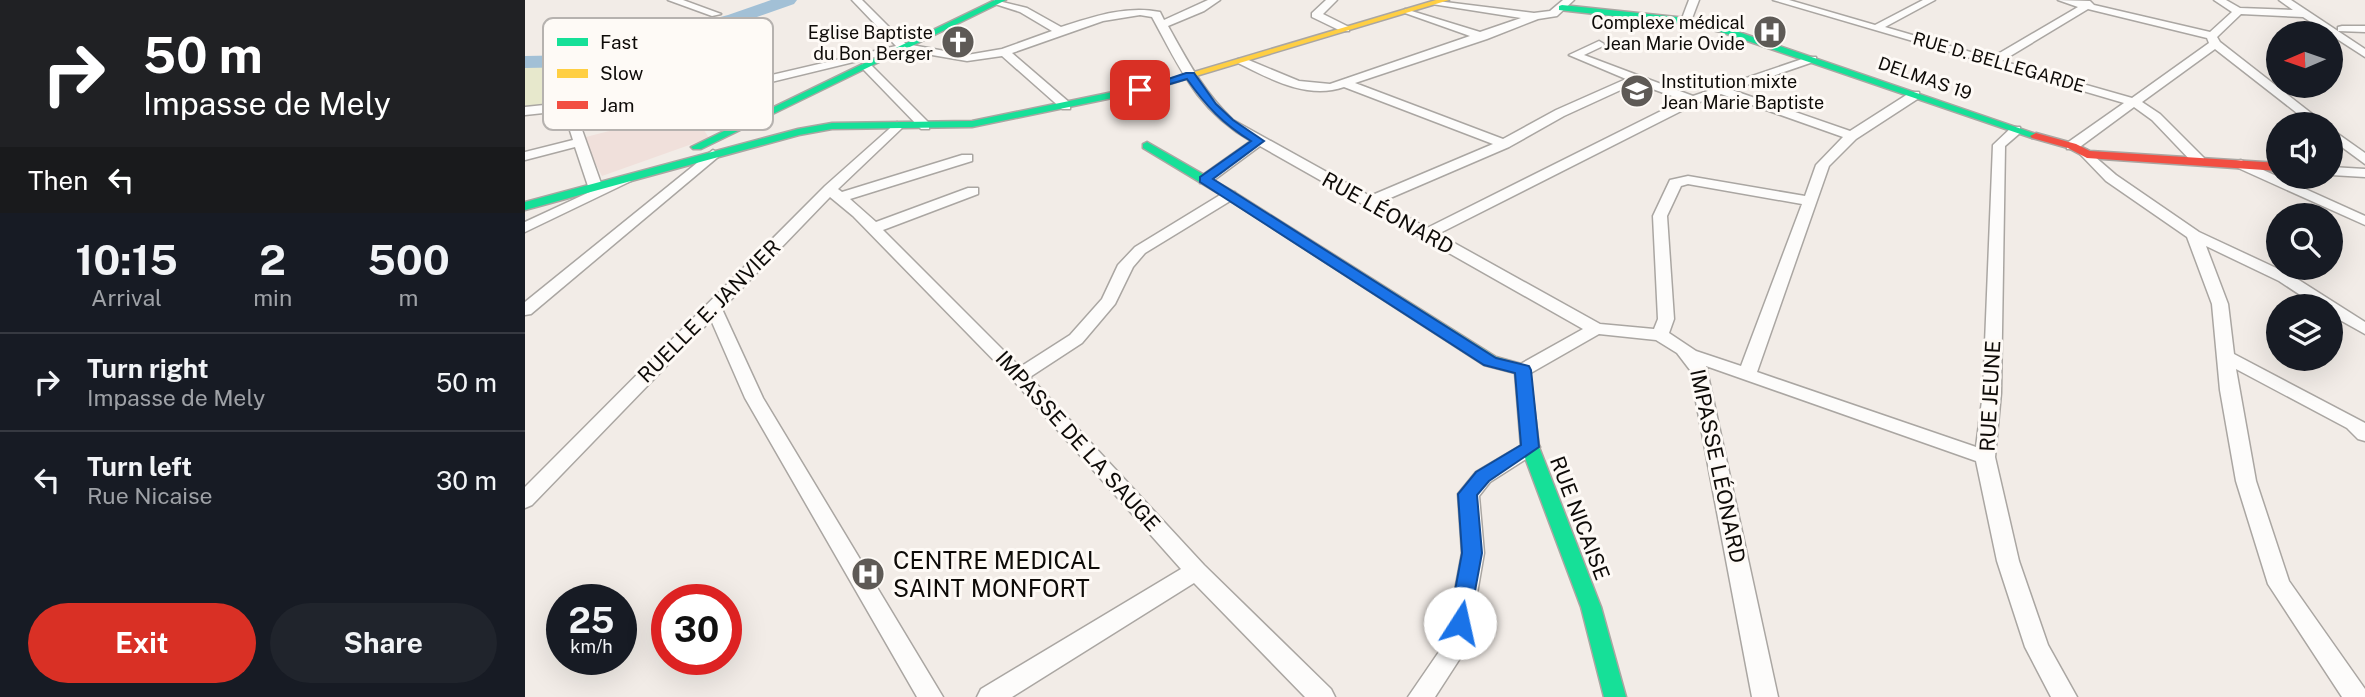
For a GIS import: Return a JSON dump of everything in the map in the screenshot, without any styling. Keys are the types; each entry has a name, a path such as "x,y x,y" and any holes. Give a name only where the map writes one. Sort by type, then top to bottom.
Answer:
{"street":[{"path":"673,0 716,14"},
{"path":"857,0 904,47"},
{"path":"773,78 904,47 960,57 1004,52 1139,12 1156,14 1163,24 1215,0"},
{"path":"1332,0 1316,15 1345,29"},
{"path":"1686,21 1694,0"},
{"name":"RUE D. BELLEGARDE","path":"1778,0 2134,102 2156,117 2199,161"},
{"path":"1903,0 1925,2"},
{"path":"2063,0 2092,3 2214,40 2304,112"},
{"path":"2219,0 2238,11 2305,14"},
{"path":"2284,0 2316,21"},
{"path":"773,111 1000,1 1033,14 1062,33"},
{"path":"525,206 643,172 832,126 972,124 1066,106 1242,61 1441,2 1536,16"},
{"path":"1878,27 1925,2"},
{"path":"1995,60 2092,3"},
{"path":"1242,61 1299,87 1331,88 1483,37 1536,16 1553,14 1566,4"},
{"name":"DELMAS 19","path":"1566,4 1686,21 1812,59 2080,150 2266,166"},
{"path":"1409,11 1483,37"},
{"path":"2238,11 2214,40 2134,102 2080,150 2111,178 2194,235 2285,278 2310,294"},
{"name":"RUE LÉONARD","path":"1163,24 1190,75 1212,107 1229,123 1596,329 1660,335"},
{"path":"2343,29 2365,29"},
{"path":"2343,29 2365,37"},
{"path":"2343,39 2365,54"},
{"path":"1599,44 1574,55 1693,100"},
{"path":"1004,52 1066,106"},
{"path":"1427,234 1693,100 1812,59"},
{"path":"866,66 925,126"},
{"path":"1369,202 1504,144 1560,113 1635,79"},
{"path":"1346,84 1504,144"},
{"path":"1720,90 1851,136"},
{"path":"1747,375 1823,165 1851,136 1915,95"},
{"path":"525,111 543,109"},
{"name":"RUELLE E. JANVIER","path":"525,500 713,306 835,193 897,126"},
{"path":"576,130 595,186"},
{"path":"722,130 736,148"},
{"path":"525,228 732,130"},
{"name":"RUE JEUNE","path":"2016,130 1999,145 1992,393 1986,457 2008,561 2037,647 2064,697"},
{"path":"1205,180 1259,141"},
{"path":"525,156 581,142"},
{"path":"1147,146 1230,195 1490,361 1523,370 1596,329"},
{"path":"2343,146 2364,170"},
{"path":"525,310 713,154"},
{"path":"835,193 967,158"},
{"path":"2241,164 2365,221"},
{"path":"2343,171 2364,170"},
{"path":"1660,335 1666,319 1660,216 1675,183 1688,180 1810,201"},
{"path":"874,228 973,191"},
{"name":"IMPASSE DE LA SAUGE","path":"835,193 874,228 1019,376 1196,571 1322,697"},
{"path":"1019,376 1076,339 1109,301 1126,265 1140,250 1230,195"},
{"path":"2194,235 2220,304 2246,481 2279,584 2356,697"},
{"path":"713,306 754,398 930,697"},
{"path":"2343,315 2365,328"},
{"name":"IMPASSE LÉONARD","path":"1660,335 1682,346 1694,356 1722,478 1765,697"},
{"path":"1694,356 1986,457"},
{"path":"2226,357 2354,423 2365,434"},
{"name":"RUE NICAISE","path":"1523,370 1530,447 1591,607 1615,697"},
{"path":"1421,697 1456,646 1472,553 1468,494 1482,477 1530,447"},
{"path":"990,697 1196,571"}],"shaded area":[{"path":"613,130 704,130 709,138 602,176 582,138"}],"green space":[{"path":"525,65 543,65 543,105 525,109"}],"waterway":[{"path":"737,18 788,0"},
{"path":"525,62 543,62"}],"traffic: fast":[{"path":"773,110 1002,0"},
{"path":"1562,8 1686,21 1724,30 2036,136"},
{"path":"525,206 798,132 832,126 972,124 1142,89"},
{"path":"697,147 732,130"},
{"path":"1147,146 1230,195 1490,361 1523,370 1530,447 1591,607 1615,697"}],"traffic: slow":[{"path":"1142,89 1445,0"}],"traffic: jam":[{"path":"2036,136 2072,146 2087,154 2266,166"}],"place":[{"name":"Complexe médical Jean Marie Ovide","path":"1770,32"},
{"name":"Eglise Baptiste du Bon Berger","path":"958,42"},
{"name":"Institution mixte Jean Marie Baptiste","path":"1637,91"},
{"name":"CENTRE MEDICAL SAINT MONFORT","path":"868,574"}],"route":[{"path":"1140,90 1190,75 1212,107 1229,123 1259,141 1205,180 1490,361 1523,370 1530,447 1482,477 1468,494 1467,513 1472,553 1460,623"}]}
